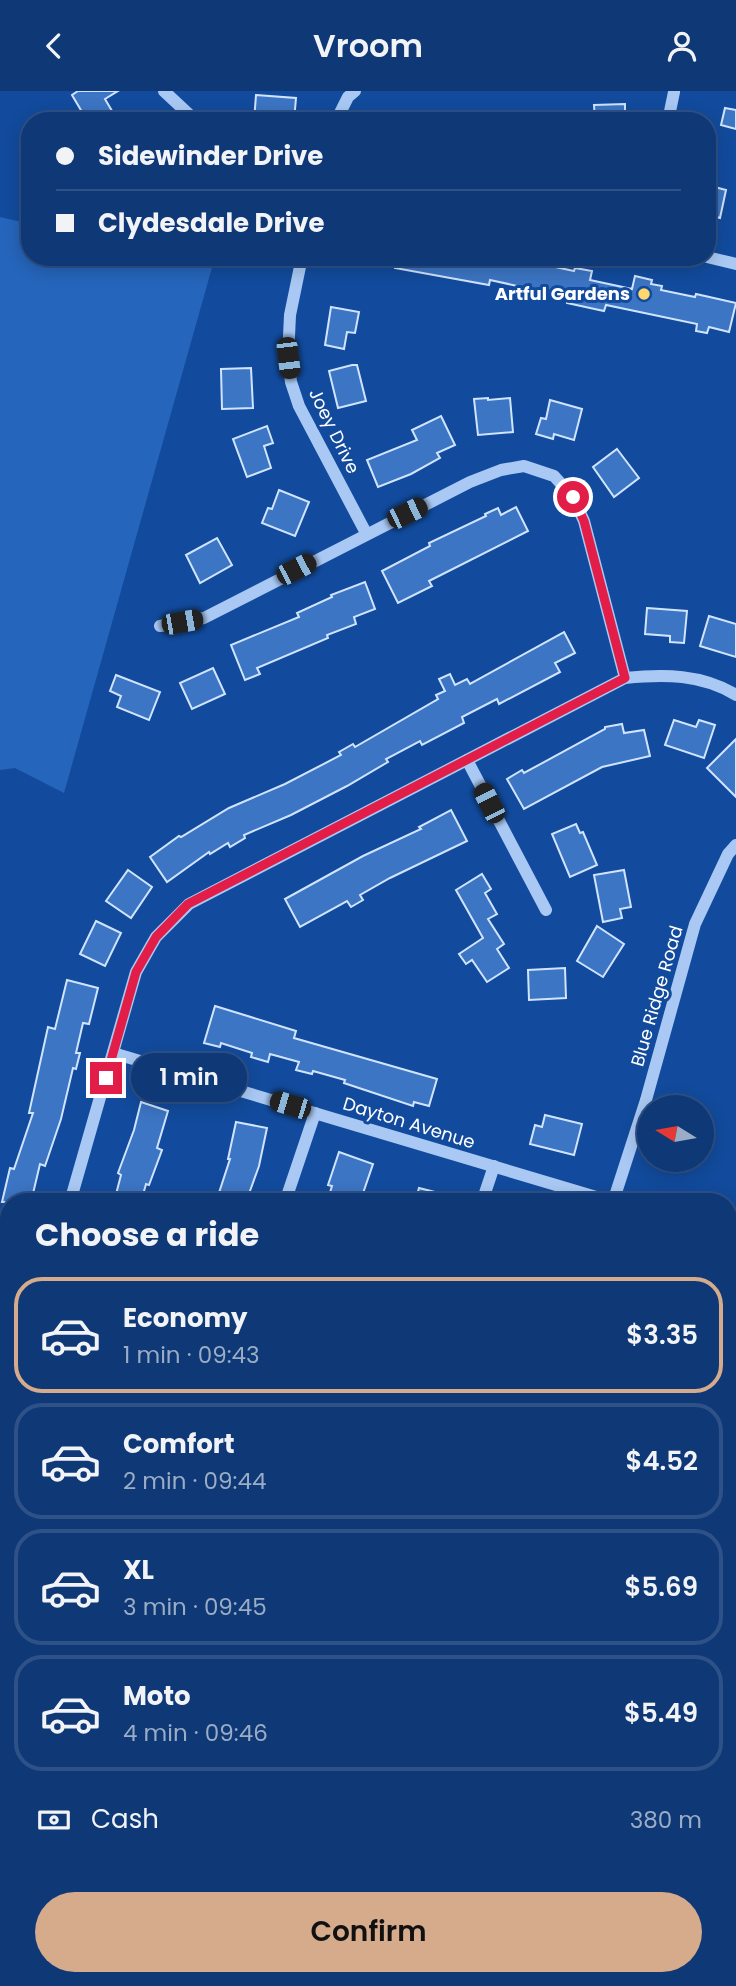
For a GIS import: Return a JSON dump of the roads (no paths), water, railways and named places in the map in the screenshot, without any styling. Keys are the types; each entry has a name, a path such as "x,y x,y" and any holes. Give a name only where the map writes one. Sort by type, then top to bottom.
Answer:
{"street":[{"path":"164,91 186,112"},
{"path":"340,112 348,97 355,91"},
{"path":"670,112 674,92"},
{"path":"716,259 736,264"},
{"name":"Joey Drive","path":"301,266 290,314 288,358 291,382 299,406 366,533"},
{"path":"160,626 204,618 470,482 501,470 524,466 554,476 573,497 584,521 625,678"},
{"path":"73,1193 136,972 156,937 188,904 625,678 683,675 724,688 736,695"},
{"path":"467,760 546,910"},
{"name":"Blue Ridge Road","path":"616,1193 646,1100 695,924 736,845"},
{"name":"Dayton Avenue","path":"113,1053 583,1193"},
{"path":"288,1193 315,1113"},
{"path":"485,1193 494,1166"}],"place":[{"name":"Artful Gardens","path":"644,294"}]}
